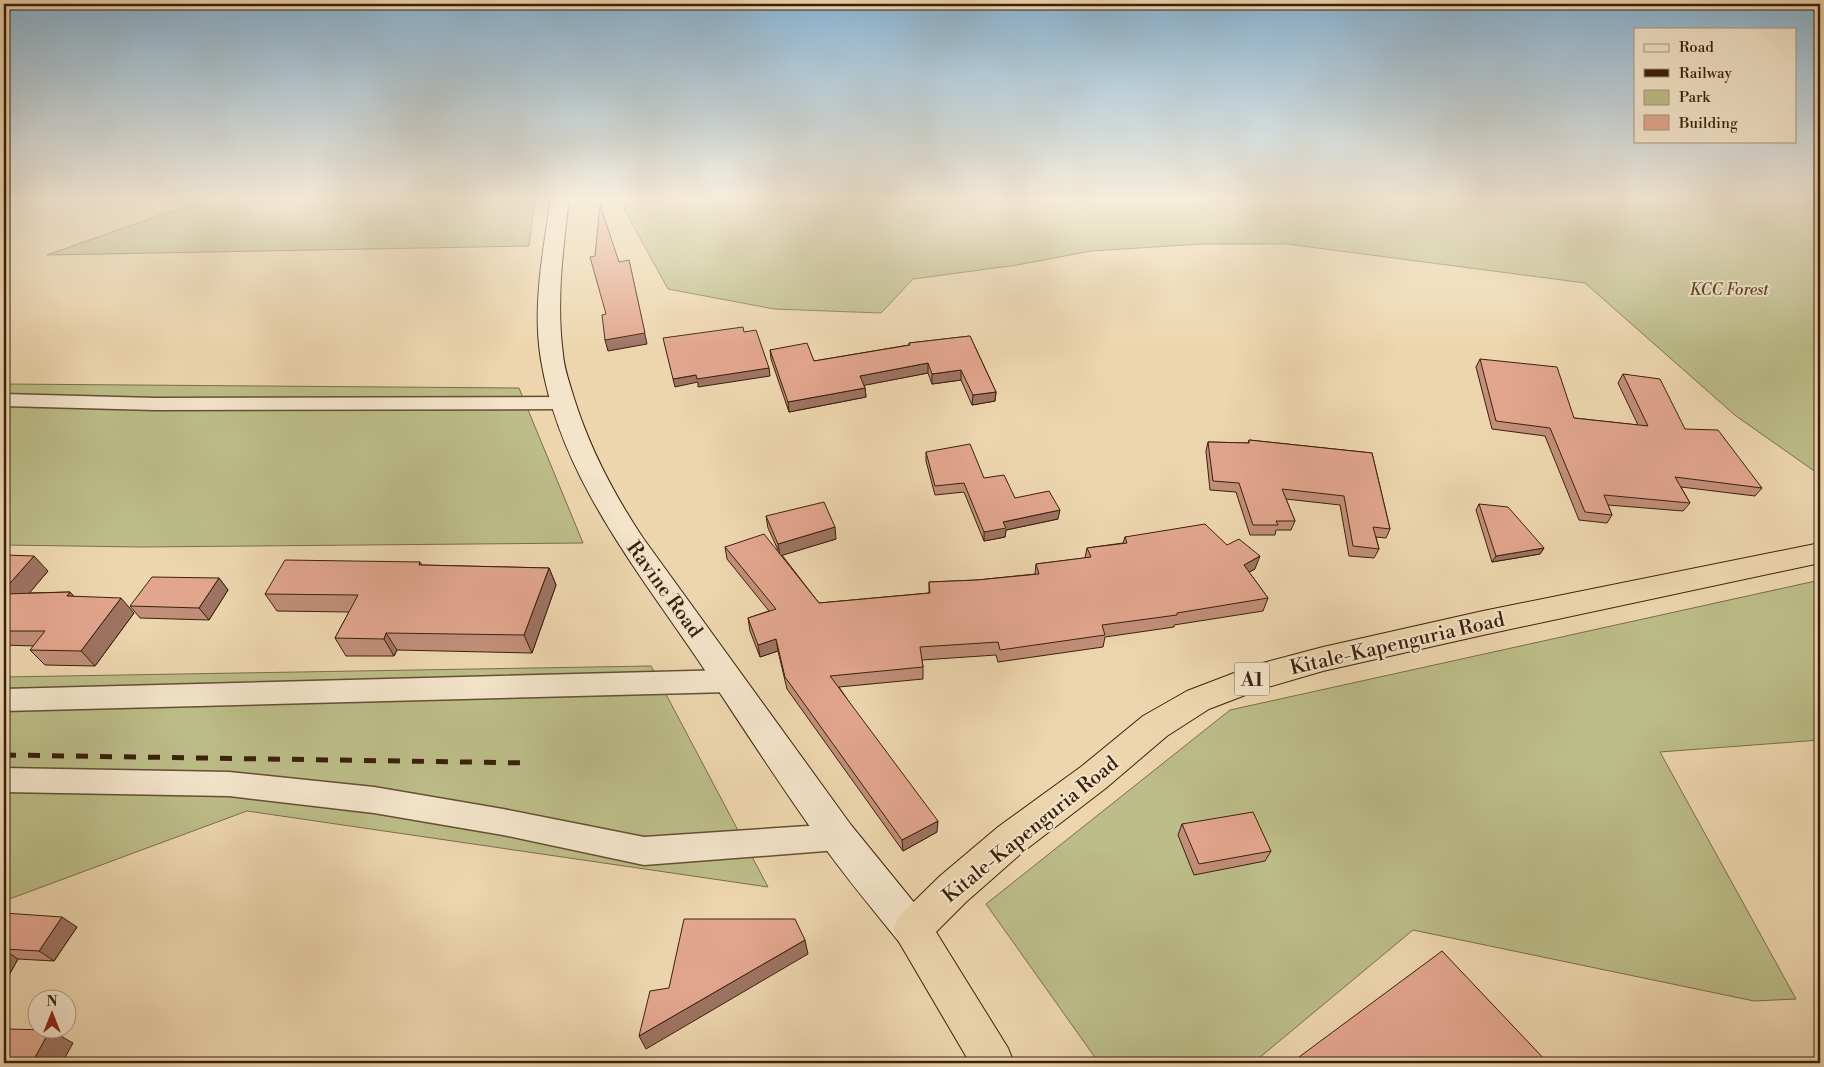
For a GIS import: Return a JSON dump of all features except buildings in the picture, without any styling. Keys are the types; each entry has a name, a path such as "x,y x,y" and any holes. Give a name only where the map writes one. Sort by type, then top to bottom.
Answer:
{"highway":[{"name":"Kitale-Kapenguria Road","path":"912,929 953,889 1011,839 1156,726 1198,700 1255,678 1333,657 1493,620 1820,553"},
{"path":"912,929 993,1063"}],"street":[{"name":"Ravine Road","path":"552,248 549,298 551,354 563,403 593,479 642,560 730,681 838,837 912,929"},
{"path":"4,400 154,404 563,403"},
{"path":"4,700 730,681"},
{"path":"4,780 228,784 374,800 504,822 644,851 838,837"}],"green space":[{"path":"67,248 433,248 47,255"},
{"path":"645,248 1141,248 1091,251 1017,265 913,279 881,313 774,309 668,289"},
{"name":"KCC Forest","path":"1316,248 1820,248 1820,475 1736,416 1585,283"},
{"path":"4,384 519,388 583,543 141,547 4,545"},
{"path":"1820,580 1820,740 1660,752 1796,999 1754,1001 1413,930 1253,1063 1099,1063 986,904 1230,710"},
{"path":"651,666 768,887 247,811 4,901 4,677"}],"railway":[{"path":"4,755 531,763"}]}
